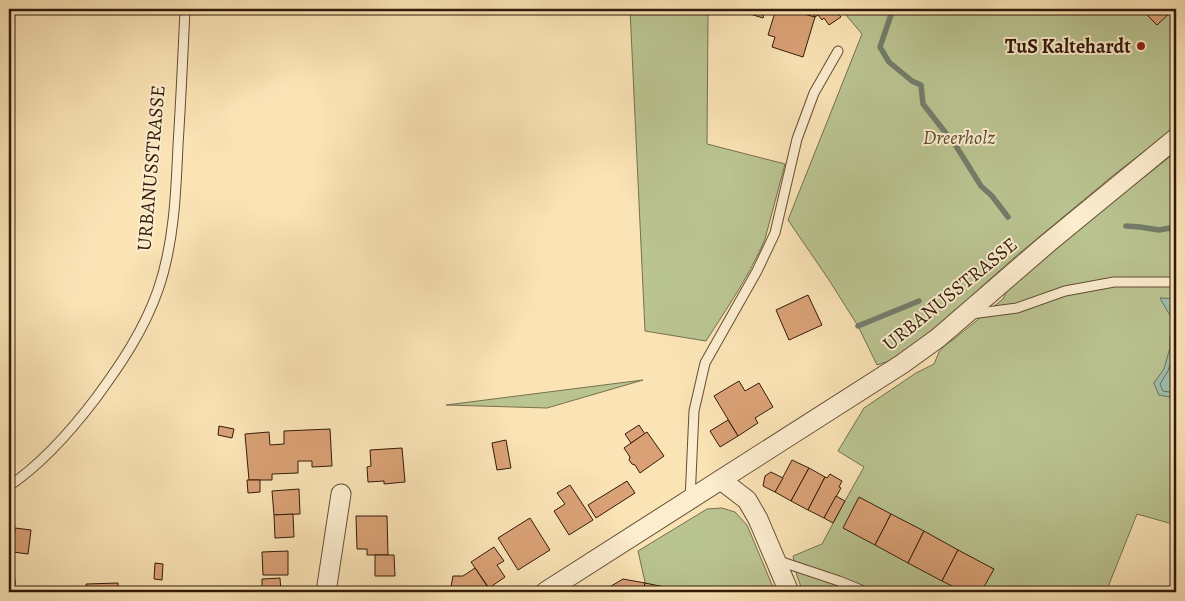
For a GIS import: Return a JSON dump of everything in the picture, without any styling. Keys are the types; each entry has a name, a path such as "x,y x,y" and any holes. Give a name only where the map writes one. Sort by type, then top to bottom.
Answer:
{"street":[{"name":"URBANUSSTRASSE","path":"545,592 902,364 938,338 1048,243 1176,138"},
{"path":"721,480 748,500 789,592"},
{"path":"326,592 340,494"}],"lane":[{"name":"URBANUSSTRASSE","path":"9,486 41,460 90,405 122,362 148,316 158,292 165,269 173,216 185,9"},
{"path":"690,500 694,411 705,363 757,271 775,233 797,139 814,93 838,50"},
{"path":"965,314 1017,308 1065,291 1114,282 1176,282"},
{"path":"776,560 866,592"}],"green space":[{"path":"630,9 697,9 708,13 707,144 785,164 765,239 730,304 706,341 645,331"},
{"name":"Dreerholz","path":"857,9 1176,9 1176,127 1116,173 1009,262 935,329 892,360 877,365 858,326 788,220 862,34 846,15"},
{"path":"1176,152 1176,299 1160,298 1171,317 1170,348 1164,369 1154,383 1159,395 1176,398 1176,525 1137,514 1106,592 803,592 793,556 822,544 864,467 838,451 864,408 916,373 934,364 939,352 945,345 1003,299 1007,291 1098,213"},
{"path":"643,380 547,408 446,405"},
{"path":"722,508 735,512 747,525 775,592 643,592 645,582 638,551 707,509"}],"water":[{"path":"1160,298 1176,299 1176,398 1159,395 1154,383 1164,369 1170,348 1171,317"}],"building":[{"path":"738,9 765,9 763,18"},
{"path":"776,9 794,9 793,11 815,17 803,57 772,47 775,37 768,35"},
{"path":"809,9 835,9 841,17 829,25 824,18 822,20 818,15 815,17"},
{"path":"1141,9 1174,9 1157,25"},
{"path":"808,295 822,325 789,340 776,310"},
{"path":"739,381 745,391 759,383 773,407 755,418 758,423 738,436 714,396"},
{"path":"728,420 738,436 720,447 710,431"},
{"path":"639,425 645,434 631,443 625,434"},
{"path":"219,426 234,429 232,438 218,435"},
{"path":"330,429 332,466 312,467 312,461 298,461 298,473 272,474 272,480 249,480 245,434 269,432 270,445 284,444 284,431"},
{"path":"647,432 664,456 640,473 629,460 630,457 624,448"},
{"path":"506,440 511,468 497,470 492,443"},
{"path":"402,448 405,482 384,484 384,481 368,482 367,467 371,466 370,450"},
{"path":"792,460 809,468 791,501 775,492"},
{"path":"809,468 825,477 808,510 791,501"},
{"path":"771,472 783,478 775,492 763,486 765,476"},
{"path":"830,474 842,481 839,487 841,488 824,518 808,510 825,477 827,478"},
{"path":"247,480 260,480 260,492 248,493"},
{"path":"627,481 635,493 596,518 588,505"},
{"path":"570,485 593,520 569,535 554,511 565,504 557,493"},
{"path":"299,489 300,514 274,515 272,491"},
{"path":"836,496 845,501 833,523 824,518"},
{"path":"859,497 891,514 875,545 843,528"},
{"path":"293,514 294,537 275,538 274,515"},
{"path":"891,514 924,531 908,563 875,545"},
{"path":"356,516 387,516 388,555 367,555 367,549 357,549"},
{"path":"530,518 550,550 518,570 498,538"},
{"path":"15,528 31,530 28,554 13,552"},
{"path":"924,531 958,550 942,581 908,563"},
{"path":"494,547 504,561 497,565 505,577 489,588 471,562"},
{"path":"958,550 994,569 981,592 964,592 942,581"},
{"path":"288,551 288,575 263,575 262,552"},
{"path":"375,555 394,555 395,576 375,576"},
{"path":"155,563 163,564 162,580 154,579"},
{"path":"475,568 487,586 481,590 482,592 450,592 453,576 463,576"},
{"path":"280,578 281,592 262,592 262,579"},
{"path":"623,579 645,583 643,592 601,592"},
{"path":"9,580 15,580 15,592 9,592"},
{"path":"118,583 118,592 87,592 86,584"},
{"path":"645,583 689,592 643,592"},
{"path":"163,588 197,589 197,592 163,592"}],"waterway":[{"path":"893,9 880,47 889,62 912,81 921,85 923,104 956,146 981,186 992,196 1008,217"},
{"path":"1126,226 1159,230 1176,227"},
{"path":"858,326 919,301"}],"place":[{"name":"TuS Kaltehardt","path":"1141,46"}]}
